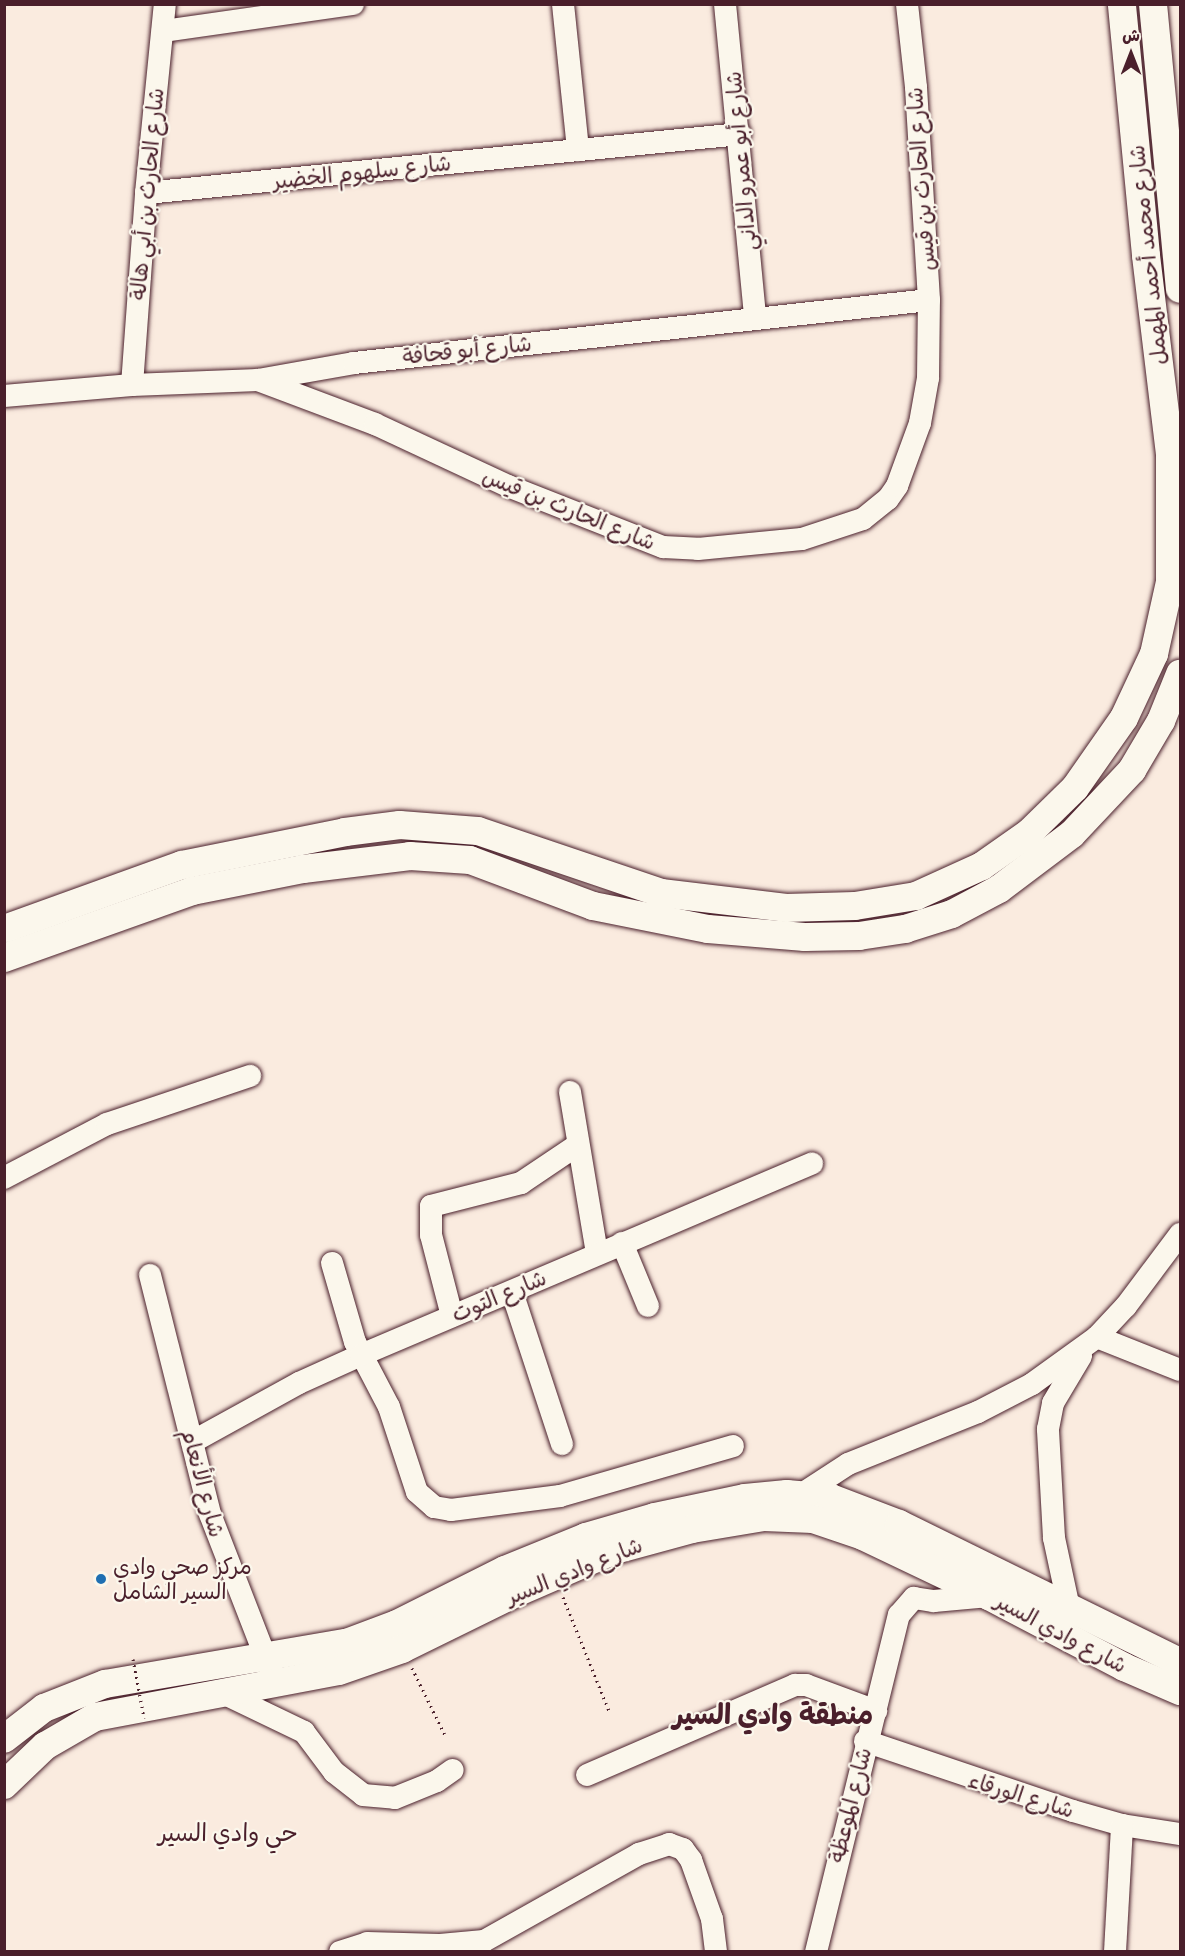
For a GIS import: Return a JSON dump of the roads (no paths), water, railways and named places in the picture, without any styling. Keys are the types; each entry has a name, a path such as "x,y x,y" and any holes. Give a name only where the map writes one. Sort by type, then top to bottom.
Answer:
{"main road":[{"name":"شارع محمد أحمد المهمل","path":"4,929 182,865 299,840 400,825 478,831 661,893 786,908 855,906 916,896 982,866 1029,833 1075,788 1124,718 1154,654 1170,582 1170,454 1146,255 1122,4"},
{"name":"شارع محمد أحمد المهمل","path":"1153,4 1176,219 1180,289"},
{"path":"4,958 192,891 303,869 410,856 470,860 593,906 708,929 805,936 858,936 905,929 952,914 999,889 1072,834 1131,770 1161,721 1180,674"},
{"name":"شارع وادي السير","path":"4,1785 45,1746 95,1717 223,1693 346,1642 397,1624 546,1551 620,1525 745,1498 800,1505 989,1596 1124,1667 1180,1691"},
{"name":"شارع وادي السير","path":"4,1739 44,1708 105,1684 271,1672 339,1671 394,1653 554,1576 615,1550 692,1529 746,1519 831,1498 899,1524 1180,1662"}],"street":[{"name":"شارع الحارث بن أبي هالة","path":"132,385 146,193 165,4"},
{"path":"163,31 353,4"},
{"path":"563,4 578,150"},
{"name":"شارع أبو عمرو الداني","path":"725,4 740,134 755,318"},
{"name":"شارع الحارث بن قيس","path":"258,380 375,424 508,486 649,543 698,549 775,543 824,534 862,519 888,499 897,486 925,399 929,300 916,87 907,4"},
{"name":"شارع سلهوم الخضير","path":"146,193 740,134"},
{"name":"شارع أبو قحافة","path":"4,396 132,385 258,380 354,363 929,300"},
{"path":"4,1178 107,1124 250,1076"},
{"path":"570,1092 576,1146 597,1253"},
{"path":"452,1316 431,1235 431,1206 521,1183 576,1146"},
{"name":"شارع التوت","path":"192,1442 299,1383 361,1355 512,1292 597,1253 812,1164"},
{"path":"800,1505 848,1464 1008,1398 1092,1341 1126,1306 1180,1234"},
{"path":"622,1243 648,1306"},
{"path":"332,1263 361,1355 389,1407 417,1492 434,1507 451,1509 560,1496 733,1446"},
{"name":"شارع الأنعام","path":"150,1275 221,1547 271,1672"},
{"path":"512,1292 562,1444"},
{"path":"1092,1341 1180,1370"},
{"path":"1069,1608 1054,1538 1048,1429 1053,1403 1092,1341"},
{"name":"شارع الموعظة","path":"816,1952 865,1742 876,1711 904,1606 914,1598 934,1601 989,1596"},
{"path":"587,1775 795,1685 806,1685 876,1711"},
{"path":"223,1693 304,1732 334,1772 363,1795 395,1798 437,1781 453,1770"},
{"name":"شارع الورقاء","path":"865,1742 1013,1794 1122,1825 1180,1834"},
{"path":"1115,1952 1122,1825"},
{"path":"340,1952 367,1943 440,1945 484,1941 639,1854 669,1844 683,1849 691,1860 712,1919 716,1952"}],"place":[{"name":"مركز صحي وادي السير الشامل","path":"101,1579"}],"district":[{"name":"منطقة وادي السير","path":"773,1714"},
{"name":"حي وادي السير","path":"228,1833"}]}
